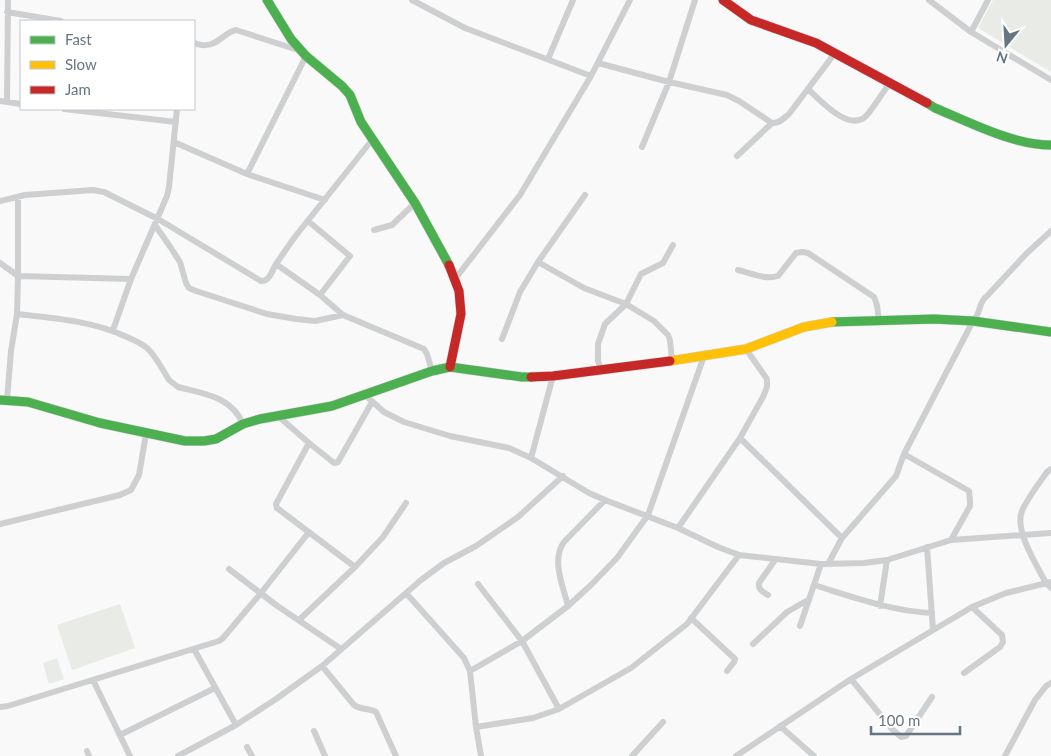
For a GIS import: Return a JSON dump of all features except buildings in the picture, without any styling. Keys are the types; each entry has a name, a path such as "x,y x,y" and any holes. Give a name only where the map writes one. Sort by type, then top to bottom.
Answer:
{"street":[{"path":"8,0 3,102 20,104"},
{"path":"267,0 291,39 304,54 350,94 361,122 415,203 448,263 459,291 462,314 450,367"},
{"path":"412,0 465,28 591,76"},
{"path":"548,59 572,0"},
{"path":"455,279 520,194 591,76 630,0"},
{"path":"642,147 669,82 695,0"},
{"path":"723,0 750,20 811,41 935,108 1011,139 1051,145"},
{"path":"929,0 971,32 1051,80"},
{"path":"971,32 988,0"},
{"path":"7,12 55,20"},
{"path":"195,43 207,46 218,41 231,31 236,30 304,54"},
{"path":"598,62 669,82 727,95 775,124 788,114 835,53"},
{"path":"247,174 304,54"},
{"path":"808,89 840,117 854,121 866,117 890,83"},
{"path":"73,110 176,122"},
{"path":"113,330 131,279 169,187 177,110"},
{"path":"737,156 772,123"},
{"path":"0,201 25,195 98,190 264,281 267,280 294,238 372,140"},
{"path":"174,142 247,174 324,200"},
{"path":"502,340 520,292 538,262 585,196"},
{"path":"18,197 17,314 3,400 28,402 100,423 186,441 216,439 243,424 368,399 432,371 450,367 522,377 553,376 704,356 746,348 817,324 878,316 973,321 1051,332"},
{"path":"374,230 392,225 415,203"},
{"path":"308,221 350,256 320,295"},
{"path":"156,222 180,262 186,284 189,288 266,314 315,321 343,315"},
{"path":"800,626 808,600 824,564 842,538 896,476 904,454 978,314 982,300 1051,231"},
{"path":"601,370 598,360 598,344 605,324 626,304 641,274 663,263 673,245"},
{"path":"738,270 767,278 774,277 778,276 796,253 808,253 874,297 878,316"},
{"path":"538,262 584,288 626,304 654,322 668,335 672,361"},
{"path":"0,263 18,276 131,279"},
{"path":"276,264 320,295 343,315 424,350 432,371"},
{"path":"17,314 55,318 113,330 141,343 153,354 172,384 218,398 228,403 240,417 243,424"},
{"path":"678,528 740,438 768,384 767,379 746,348"},
{"path":"470,671 522,641 568,606 617,558 648,515 704,356"},
{"path":"531,458 553,376"},
{"path":"278,416 309,443 334,462 338,462 368,399"},
{"path":"368,399 384,412 404,422 450,436 509,448 531,458 589,493 648,515 739,555 824,564 864,563 887,560 951,540 1051,533"},
{"path":"0,524 120,496 131,490 139,475 146,434"},
{"path":"740,438 842,538"},
{"path":"309,443 276,504 277,508 355,566"},
{"path":"904,454 968,491 970,501 968,511 951,540"},
{"path":"736,756 851,679 972,606 1006,593 1049,584 1022,536 1020,519 1022,510 1047,472 1051,469"},
{"path":"178,756 236,725 322,666 421,580 444,563 476,546 518,516 562,476"},
{"path":"568,606 559,569 558,556 560,548 606,500"},
{"path":"299,620 383,537 406,504"},
{"path":"0,707 219,641 261,593 309,532"},
{"path":"927,548 933,630"},
{"path":"476,727 533,718 559,710 630,668 687,624 739,555"},
{"path":"768,595 759,589 758,586 775,560"},
{"path":"880,606 887,560"},
{"path":"229,569 341,650"},
{"path":"478,584 522,641 559,710"},
{"path":"814,585 880,606 932,613"},
{"path":"406,593 464,658 470,671 481,756"},
{"path":"753,644 786,612 808,600"},
{"path":"964,673 1003,642 1002,636 972,606"},
{"path":"691,618 735,658 727,671"},
{"path":"194,649 236,725"},
{"path":"322,666 354,706 371,709 376,712 396,756"},
{"path":"851,679 892,729 901,737 906,736 932,697"},
{"path":"93,680 130,756"},
{"path":"1005,756 1035,700 1046,686 1051,683"},
{"path":"120,735 215,688"},
{"path":"632,756 663,722"},
{"path":"780,726 814,756"},
{"path":"314,732 325,756"},
{"path":"247,747 252,756"}],"shaded area":[{"path":"993,0 1051,0 1051,72 978,28"},
{"path":"120,604 135,648 72,670 57,625"},
{"path":"57,658 64,679 49,684 43,663"}],"traffic: fast":[{"path":"267,0 291,39 306,56 350,95 361,122 415,203 449,265"},
{"path":"927,103 992,132 1022,141 1051,145"},
{"path":"832,322 934,319 973,321 1051,332"},
{"path":"0,400 28,402 100,423 185,441 204,441 216,439 243,424 260,419 332,406 432,371 450,367 531,377"}],"traffic: slow":[{"path":"670,361 746,349 804,327 832,322"}],"traffic: jam":[{"path":"723,0 751,20 816,43 927,103"},
{"path":"449,265 459,291 461,314 450,367"},
{"path":"531,377 553,376 670,361"}]}
